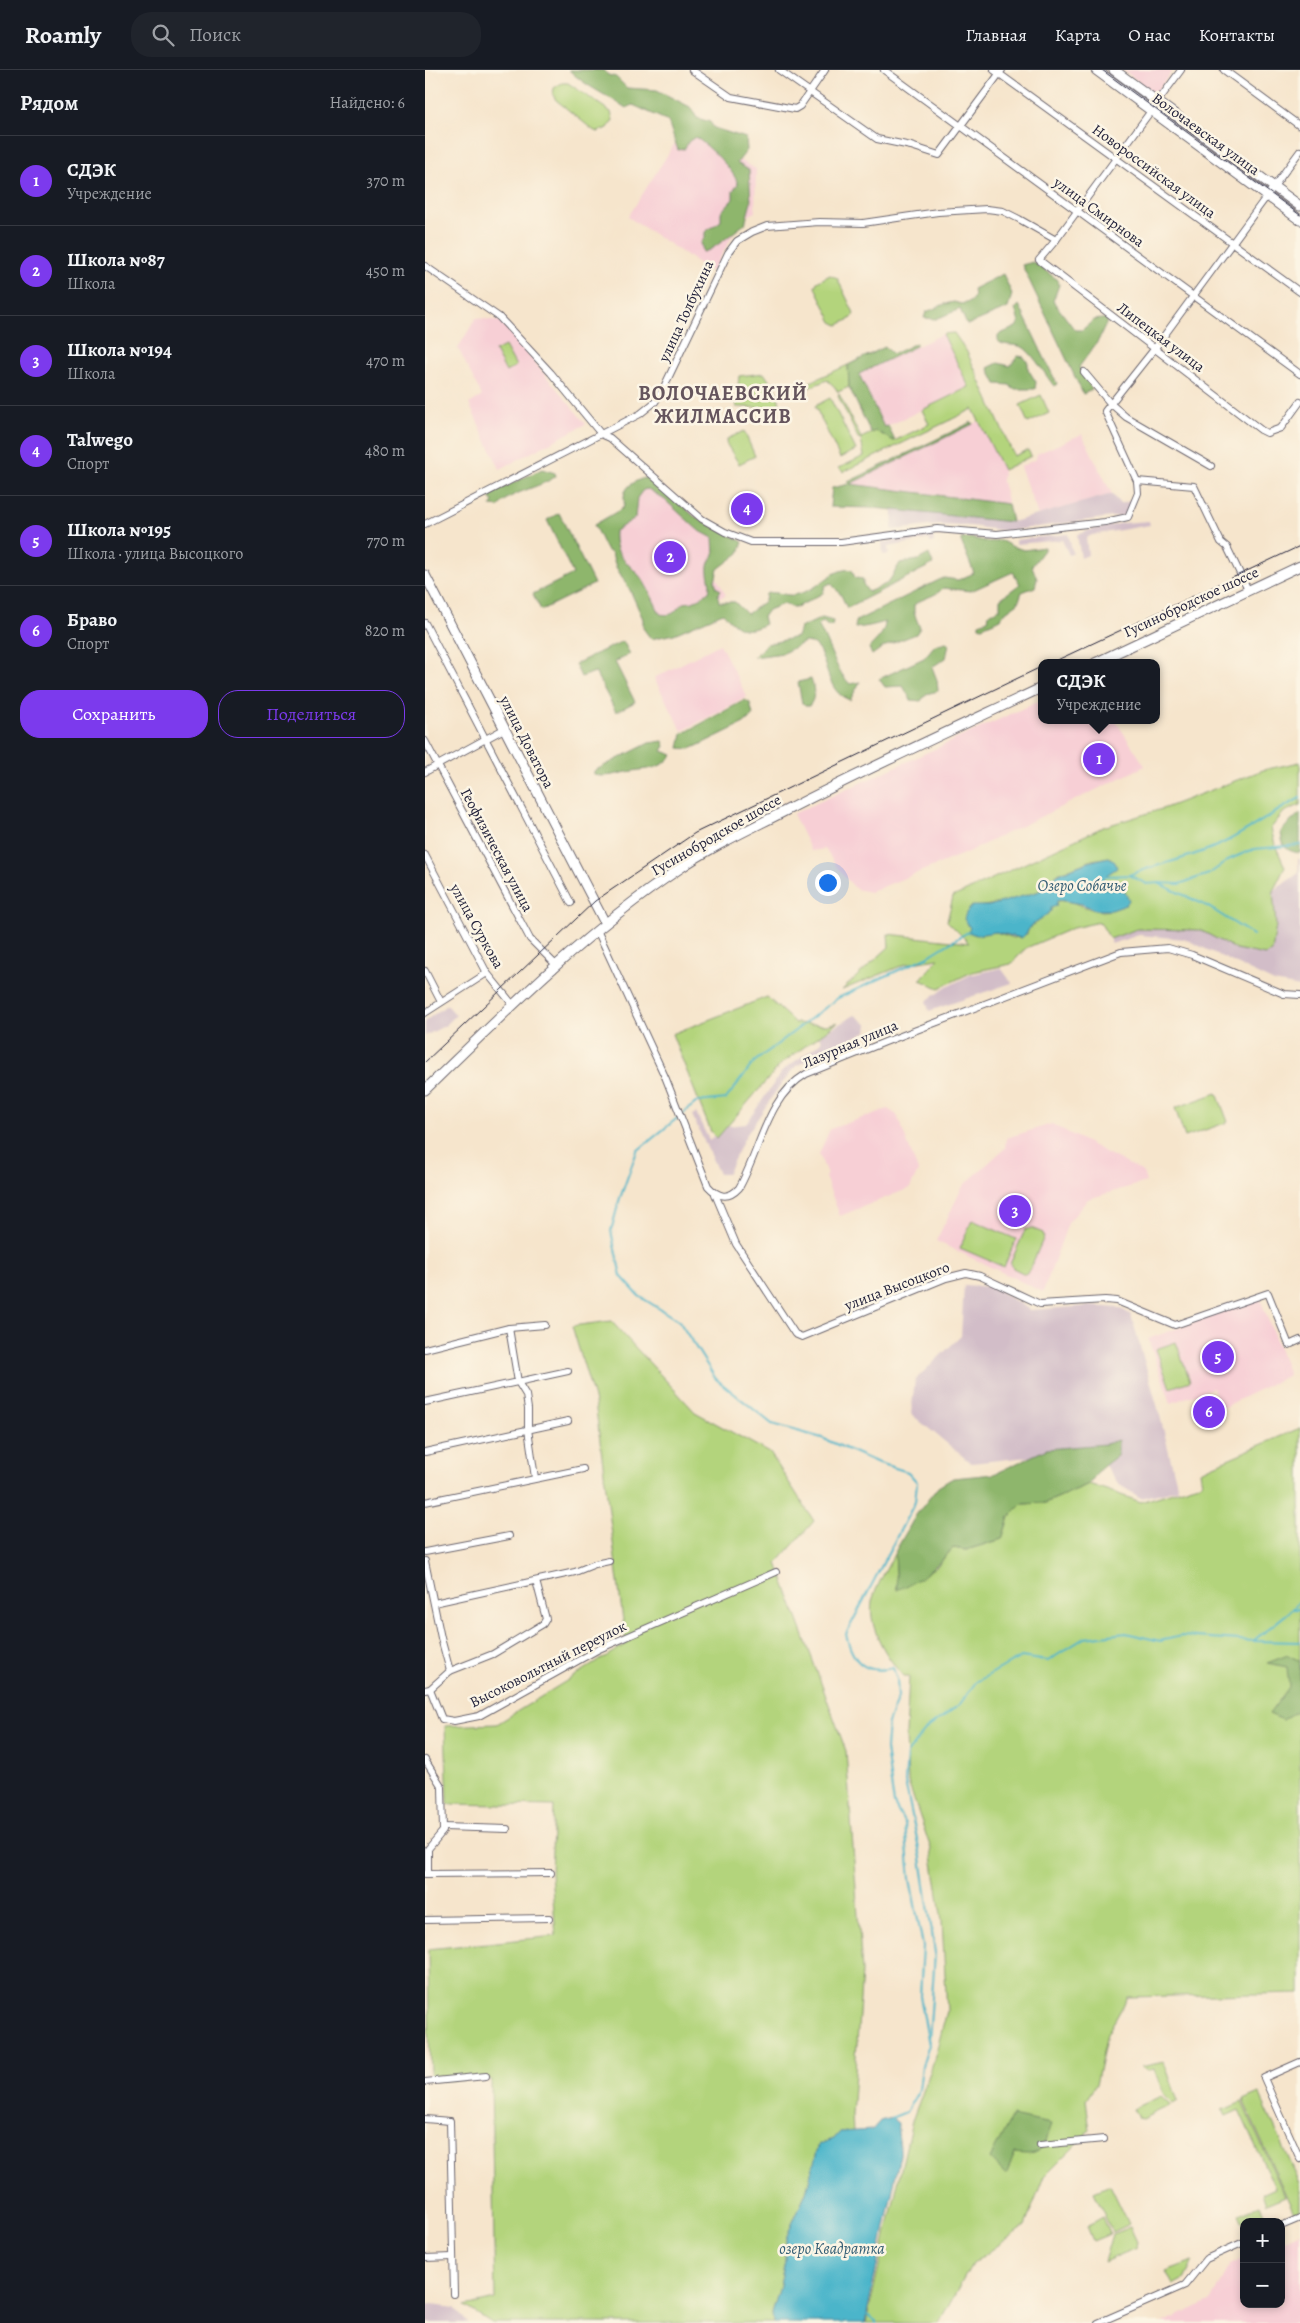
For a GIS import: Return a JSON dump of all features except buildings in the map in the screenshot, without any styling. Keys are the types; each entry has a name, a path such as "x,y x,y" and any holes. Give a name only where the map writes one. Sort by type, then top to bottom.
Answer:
{"main road":[{"name":"Волочаевская улица","path":"1096,70 1300,220"},
{"name":"Волочаевская улица","path":"1113,70 1300,206"},
{"name":"Гусинобродское шоссе","path":"1103,659 1300,566"},
{"name":"улица Доватора","path":"425,575 605,923"},
{"name":"Гусинобродское шоссе","path":"425,1090 556,965 605,923 681,867 843,781 1038,689"}],"street":[{"path":"692,70 731,97 795,110 825,70"},
{"path":"779,70 877,139 903,144 939,155 998,71"},
{"name":"улица Смирнова","path":"884,70 1300,374"},
{"path":"1056,240 1159,103 1181,70"},
{"path":"1224,70 1300,126"},
{"name":"Новороссийская улица","path":"998,71 1300,292"},
{"path":"425,266 499,317 546,367 601,434 610,438 702,520 725,532 751,542 841,542 937,529 997,534 1105,522 1128,517 1138,493 1137,481 1105,411 1155,348 1300,151"},
{"name":"улица Толбухина","path":"425,524 640,414 655,402 684,347 697,314 728,253 737,241 752,232 767,226 819,222 863,223 968,209 1003,211 1056,240"},
{"name":"Липецкая улица","path":"1056,240 1039,260 1267,433 1281,428 1300,402"},
{"path":"1084,372 1110,403 1126,418 1211,466"},
{"path":"1137,481 1194,486 1221,542 1227,547 1248,590"},
{"path":"425,623 571,903"},
{"path":"425,772 504,728"},
{"name":"Геофизическая улица","path":"425,741 530,939 556,965"},
{"name":"улица Суркова","path":"425,855 487,973 513,1005"},
{"path":"597,930 666,1079 708,1186 715,1194"},
{"name":"Лазурная улица","path":"715,1194 723,1196 734,1194 739,1188 777,1103 795,1081 806,1074 1121,952 1168,948 1192,955 1284,994 1300,995"},
{"path":"425,971 441,1002"},
{"path":"425,1013 487,973"},
{"name":"улица Высоцкого","path":"715,1194 735,1244 795,1334 802,1337 946,1278 965,1273 980,1276 1040,1304 1117,1301 1175,1325 1268,1293 1289,1345 1300,1340"},
{"path":"425,1349 509,1328 545,1324"},
{"path":"509,1328 518,1382 526,1395 529,1418 528,1430 535,1478"},
{"path":"425,1402 568,1371"},
{"path":"425,1452 568,1421"},
{"path":"425,1502 535,1478 583,1470"},
{"path":"425,1552 509,1536"},
{"path":"425,1561 450,1672"},
{"path":"434,1603 575,1572 609,1561"},
{"name":"Высоковольтный переулок","path":"428,1690 442,1719 454,1721 479,1716 599,1649 776,1572"},
{"path":"428,1690 450,1672 493,1654 543,1624 546,1619 536,1580"},
{"path":"425,1760 442,1787 443,1827 443,1831 428,1849 427,1874 551,1873"},
{"path":"443,1827 507,1829"},
{"path":"425,1920 549,1918"},
{"path":"1300,2062 1264,2078 1300,2159"},
{"path":"425,2082 486,2076"},
{"path":"425,2119 450,2121 454,2294"},
{"path":"1040,2145 1104,2138"},
{"path":"1285,2224 1300,2218"},
{"path":"1098,2323 1185,2285 1206,2260 1240,2244"},
{"path":"425,2258 453,2257"}],"shaded area":[{"path":"1123,70 1173,70 1155,94"},
{"path":"684,129 756,169 755,212 742,219 712,272 628,217"},
{"path":"476,318 500,321 586,424 500,469 469,404 482,396 458,348"},
{"path":"943,334 969,387 884,428 858,374"},
{"path":"979,421 1003,470 1002,481 1008,504 849,484"},
{"path":"1082,434 1112,494 1038,515 1020,467 1036,459 1037,454"},
{"path":"651,478 731,538 714,562 714,573 726,595 653,630 598,526 633,507 627,493"},
{"path":"1112,494 1120,504 1133,500 1127,515 1006,531 971,526 939,525 892,530 893,510 1012,522"},
{"path":"1149,521 1150,525 1092,535 1086,538 1088,555 1081,558 1077,535 1090,530 1123,523"},
{"path":"1068,534 1073,553 1069,555 1062,540 1016,544 1015,540"},
{"path":"933,535 934,542 930,543 929,539 888,547 889,554 883,555 882,542"},
{"path":"720,644 747,697 682,731 654,678"},
{"path":"1038,701 1038,724 1118,724 1145,766 966,853 870,892 856,889 840,872 825,849 811,851 793,814"},
{"path":"1298,859 1300,859 1300,987 1274,982 1185,939 1139,935 1111,944 1110,939 1137,929 1200,930 1236,949 1272,952 1276,925 1273,891 1299,873"},
{"path":"1001,968 1012,983 929,1011 926,1001 945,988 970,975"},
{"path":"447,1005 456,1015 446,1025 425,1036 425,1021"},
{"path":"855,1015 868,1025 867,1031 796,1066 779,1087 745,1137 727,1174 719,1174 692,1115 696,1113 709,1140 728,1126 746,1124 783,1070 822,1042 820,1035"},
{"path":"888,1109 897,1115 918,1171 910,1188 840,1216 825,1177 827,1174 819,1154 830,1129"},
{"path":"1052,1124 1143,1172 1146,1182 1088,1199 1068,1223 1043,1292 936,1241 963,1186 1005,1148 1006,1138"},
{"path":"964,1285 993,1287 1030,1310 1090,1306 1120,1308 1131,1315 1159,1412 1178,1489 1141,1498 1118,1484 1094,1450 971,1463 911,1414 915,1380 961,1336"},
{"path":"1260,1298 1289,1375 1220,1409 1213,1388 1171,1403 1148,1339"},
{"path":"1300,2233 1300,2323 1162,2323 1212,2300 1230,2265 1240,2260 1240,2308 1285,2308 1285,2240"},
{"path":"425,2304 454,2308 468,2323 425,2323"}],"green space":[{"path":"569,70 604,70 608,75 616,77 627,88 657,90 690,107 697,118 710,122 714,128 746,138 747,150 737,163 749,170 751,202 745,224 718,245 703,252 701,242 705,238 705,232 721,221 721,212 733,199 733,191 738,184 736,178 707,146 695,137 688,142 685,149 678,150 668,121 633,105 626,108 589,86"},
{"path":"562,83 568,83 611,112 613,120 608,128 597,132 593,130 556,100 553,95 554,88"},
{"path":"1033,262 1058,280 1059,285 1053,301 1075,330 1082,330 1094,320 1109,318 1098,341 1079,367 1092,390 1083,394 1022,265"},
{"path":"1003,274 1012,294 1008,308 967,325 960,309 936,319 924,318 926,312 945,304 970,302 974,297 973,289"},
{"path":"830,275 837,278 854,313 852,318 838,325 832,322 815,287 817,282"},
{"path":"1019,305 1057,384 1054,386 1028,351 1024,348 1003,344 998,341 998,335 1016,327 1019,322 1015,309"},
{"path":"954,333 967,352 1014,456 1028,450 1031,456 1003,470 973,409 843,472 839,468 864,456 861,439 858,438 838,396 839,394 861,438 876,431 894,441 929,424 922,410 969,387 943,334"},
{"path":"916,343 916,346 859,374 884,427 888,426 895,441 876,431 871,433 849,387 848,365 885,347 893,354"},
{"path":"505,346 516,366 506,372 495,351"},
{"path":"1018,356 1024,357 1028,363 1028,369 1036,382 1035,389 1013,389 1010,385 996,384 988,368 998,363 1010,366"},
{"path":"848,365 849,387 838,392 827,380 801,391 797,388"},
{"path":"764,373 778,394 780,406 770,408 736,407 739,376"},
{"path":"1041,395 1049,413 1028,423 1020,405"},
{"path":"830,398 856,450 840,458 815,406"},
{"path":"972,422 973,424 850,484 1008,504 1012,522 874,508 830,507 832,488 849,484 848,482"},
{"path":"744,431 755,456 739,464 726,443 727,439"},
{"path":"542,469 555,473 556,476 509,498 499,507 491,506 493,501 490,499 490,494"},
{"path":"650,477 694,516 743,542 739,553 718,569 715,581 717,588 721,590 718,595 719,602 735,602 747,614 765,601 766,594 800,594 841,571 852,570 855,578 863,579 863,584 868,592 888,583 900,563 918,560 929,554 933,564 847,608 841,595 831,583 825,586 823,593 796,608 783,604 768,610 763,617 765,624 752,629 737,626 723,613 674,634 651,639 643,628 643,619 630,590 616,567 612,554 605,548 594,525 623,508 627,488 634,482","holes":["648,489 665,500 698,530 713,538 714,555 708,565 709,592 693,602 683,603 669,615 660,614 644,582 620,555 615,541 615,531 635,518 637,498 643,490"]},
{"path":"559,513 594,584 541,610 533,594 573,574 547,520"},
{"path":"971,538 989,542 1000,540 1024,550 1044,547 1044,550 1032,566 1037,579 1035,587 1022,592 1018,603 1003,614 1001,619 982,627 979,626 979,623 988,620 989,614 1000,609 1000,599 1020,584 1013,572 971,591 943,588 914,605 914,613 920,628 916,634 883,647 872,655 869,648 882,633 885,622 855,628 856,621 939,580 944,578 958,580 974,573 961,541 961,539"},
{"path":"822,618 833,621 832,626 828,626 823,622 818,625 836,664 850,684 860,682 850,700 836,690 815,644 805,642 783,653 754,657 767,644 797,637 800,628"},
{"path":"623,641 630,654 615,662 635,702 616,712 595,672 581,677 575,664"},
{"path":"946,642 949,644 946,658 932,667 937,680 938,691 926,694 921,701 911,700 903,686 885,687 879,679 924,658 935,645"},
{"path":"811,679 814,689 813,696 809,706 805,706 802,703 798,682"},
{"path":"745,700 750,703 753,715 744,723 690,749 679,748 682,734"},
{"path":"663,741 665,746 662,751 673,755 659,766 609,776 594,775 594,771 649,743"},
{"path":"1300,762 1300,805 1284,812 1271,828 1275,845 1285,867 1273,891 1276,925 1272,952 1265,955 1236,949 1200,930 1137,929 1110,939 1100,922 1073,928 1026,948 1011,964 972,972 939,988 920,980 938,959 906,964 842,990 889,947 888,934 969,943 947,921 953,897 1103,827 1165,808 1263,770","holes":["1109,857 1112,859 1101,885 1103,888 1114,889 1126,905 1111,910 1099,911 1071,902 1057,901 1050,908 1051,911 1029,928 1027,934 1014,938 996,932 976,935 970,928 978,907 1006,902 1040,891 1055,875 1092,860"]},
{"path":"1300,813 1300,853 1285,847 1281,831"},
{"path":"767,997 795,1023 827,1025 838,1022 781,1064 717,1138 711,1132 672,1034"},
{"path":"1217,1093 1228,1122 1185,1137 1175,1108"},
{"path":"972,1220 1016,1239 1004,1267 960,1248"},
{"path":"1031,1228 1043,1233 1044,1237 1029,1271 1025,1274 1013,1268 1010,1264 1025,1230"},
{"path":"611,1321 695,1412 770,1453 814,1521 777,1563 846,1751 862,1971 852,2115 853,2132 840,2132 834,2139 819,2144 806,2192 786,2238 785,2261 772,2313 773,2323 492,2323 465,2306 495,2299 491,2079 430,2081 428,1949 556,1936 551,1873 554,1806 448,1804 445,1726 497,1724 626,1644 595,1402 572,1326"},
{"path":"1176,1342 1190,1381 1170,1388 1156,1349"},
{"path":"1300,1428 1300,1993 1128,1997 1107,2034 1096,2084 1086,2100 1090,2130 1044,2176 1025,2226 972,2264 939,2323 866,2323 912,2121 933,2064 947,2011 942,1921 931,1849 908,1782 906,1734 909,1676 903,1676 897,1668 885,1651 876,1632 873,1622 872,1602 879,1584 895,1552 897,1589 936,1567 953,1548 966,1550 1002,1539 1009,1517 1022,1504 1045,1503 1089,1484 1141,1502 1202,1483 1200,1471"},
{"path":"1118,1440 1118,1455 1100,1469 1089,1484 1045,1503 1022,1504 1009,1517 1002,1539 966,1550 953,1548 928,1572 897,1590 895,1552 916,1515 938,1487 953,1478 994,1474 1047,1449 1106,1444"},
{"path":"1288,1655 1300,1661 1300,1709 1283,1720 1269,1714 1289,1687 1287,1667 1267,1663"},
{"path":"1164,2062 1178,2101 1173,2104 1164,2095 1154,2069 1147,2071 1141,2067"},
{"path":"1259,2093 1300,2183 1300,2210 1294,2213 1243,2100"},
{"path":"1161,2096 1171,2105 1142,2119 1138,2118 1133,2109"},
{"path":"1242,2102 1285,2196 1266,2204 1262,2194 1275,2188 1239,2110 1226,2116 1223,2110"},
{"path":"1012,2116 1051,2124 1041,2149 1032,2154 1015,2153 1006,2175 990,2158"},
{"path":"1110,2185 1129,2224 1112,2232 1094,2192"},
{"path":"1260,2205 1266,2218 1241,2218 1239,2214"},
{"path":"1103,2217 1110,2234 1093,2241 1087,2226"},
{"path":"1130,2227 1137,2242 1136,2248 1104,2262 1112,2234"},
{"path":"1193,2261 1184,2279 1173,2285 1166,2271"}],"water":[{"name":"Озеро Собачье","path":"1109,857 1115,862 1117,868 1105,876 1101,885 1103,888 1124,890 1129,900 1126,905 1112,910 1096,910 1082,904 1060,900 1057,901 1056,906 1051,908 1051,911 1033,924 1021,938 996,932 976,935 968,932 970,928 964,919 972,906 989,906 1040,891 1041,885 1065,871 1091,861"},
{"name":"озеро Квадратка","path":"891,2118 898,2123 900,2155 865,2323 773,2323 772,2313 785,2261 786,2238 806,2192 819,2144 834,2139 840,2132 872,2130 880,2121"}],"waterway":[{"path":"1129,875 1212,848 1300,798"},
{"path":"1160,883 1179,884 1209,874 1230,859 1254,849 1300,845"},
{"path":"1105,876 1129,875 1147,884 1158,883 1207,906 1253,935"},
{"path":"891,2118 906,2112 919,2090 922,2066 929,2045 920,1996 923,1946 910,1879 905,1824 894,1804 886,1749 888,1723 898,1697 897,1679 893,1668 874,1669 861,1664 852,1652 846,1634 915,1502 917,1482 908,1472 876,1462 822,1438 772,1424 716,1379 679,1321 639,1296 621,1276 611,1231 619,1201 637,1151 697,1102 726,1099 754,1062 838,998 927,957 968,932"},
{"path":"929,2041 935,1953 921,1858 905,1782 907,1754 926,1729 960,1704 976,1682 1021,1657 1048,1661 1084,1638 1126,1633 1160,1641 1181,1636 1253,1641 1293,1609 1300,1600"},
{"path":"1293,1609 1300,1609"},
{"path":"1253,1641 1300,1642"},
{"path":"867,2315 876,2323"}],"tram line":[{"path":"1102,70 1300,215"},
{"path":"1060,659 1300,546"},
{"path":"425,1062 595,901 695,833 1038,668"}],"place":[{"name":"Talwego","path":"747,509"},
{"name":"Школа №87","path":"670,557"},
{"name":"СДЭК","path":"1099,759"},
{"name":"Школа №194","path":"1015,1211"},
{"name":"Школа №195","path":"1218,1357"},
{"name":"Браво","path":"1209,1412"}],"district":[{"name":"ВОЛОЧАЕВСКИЙ ЖИЛМАССИВ","path":"723,404"}]}
